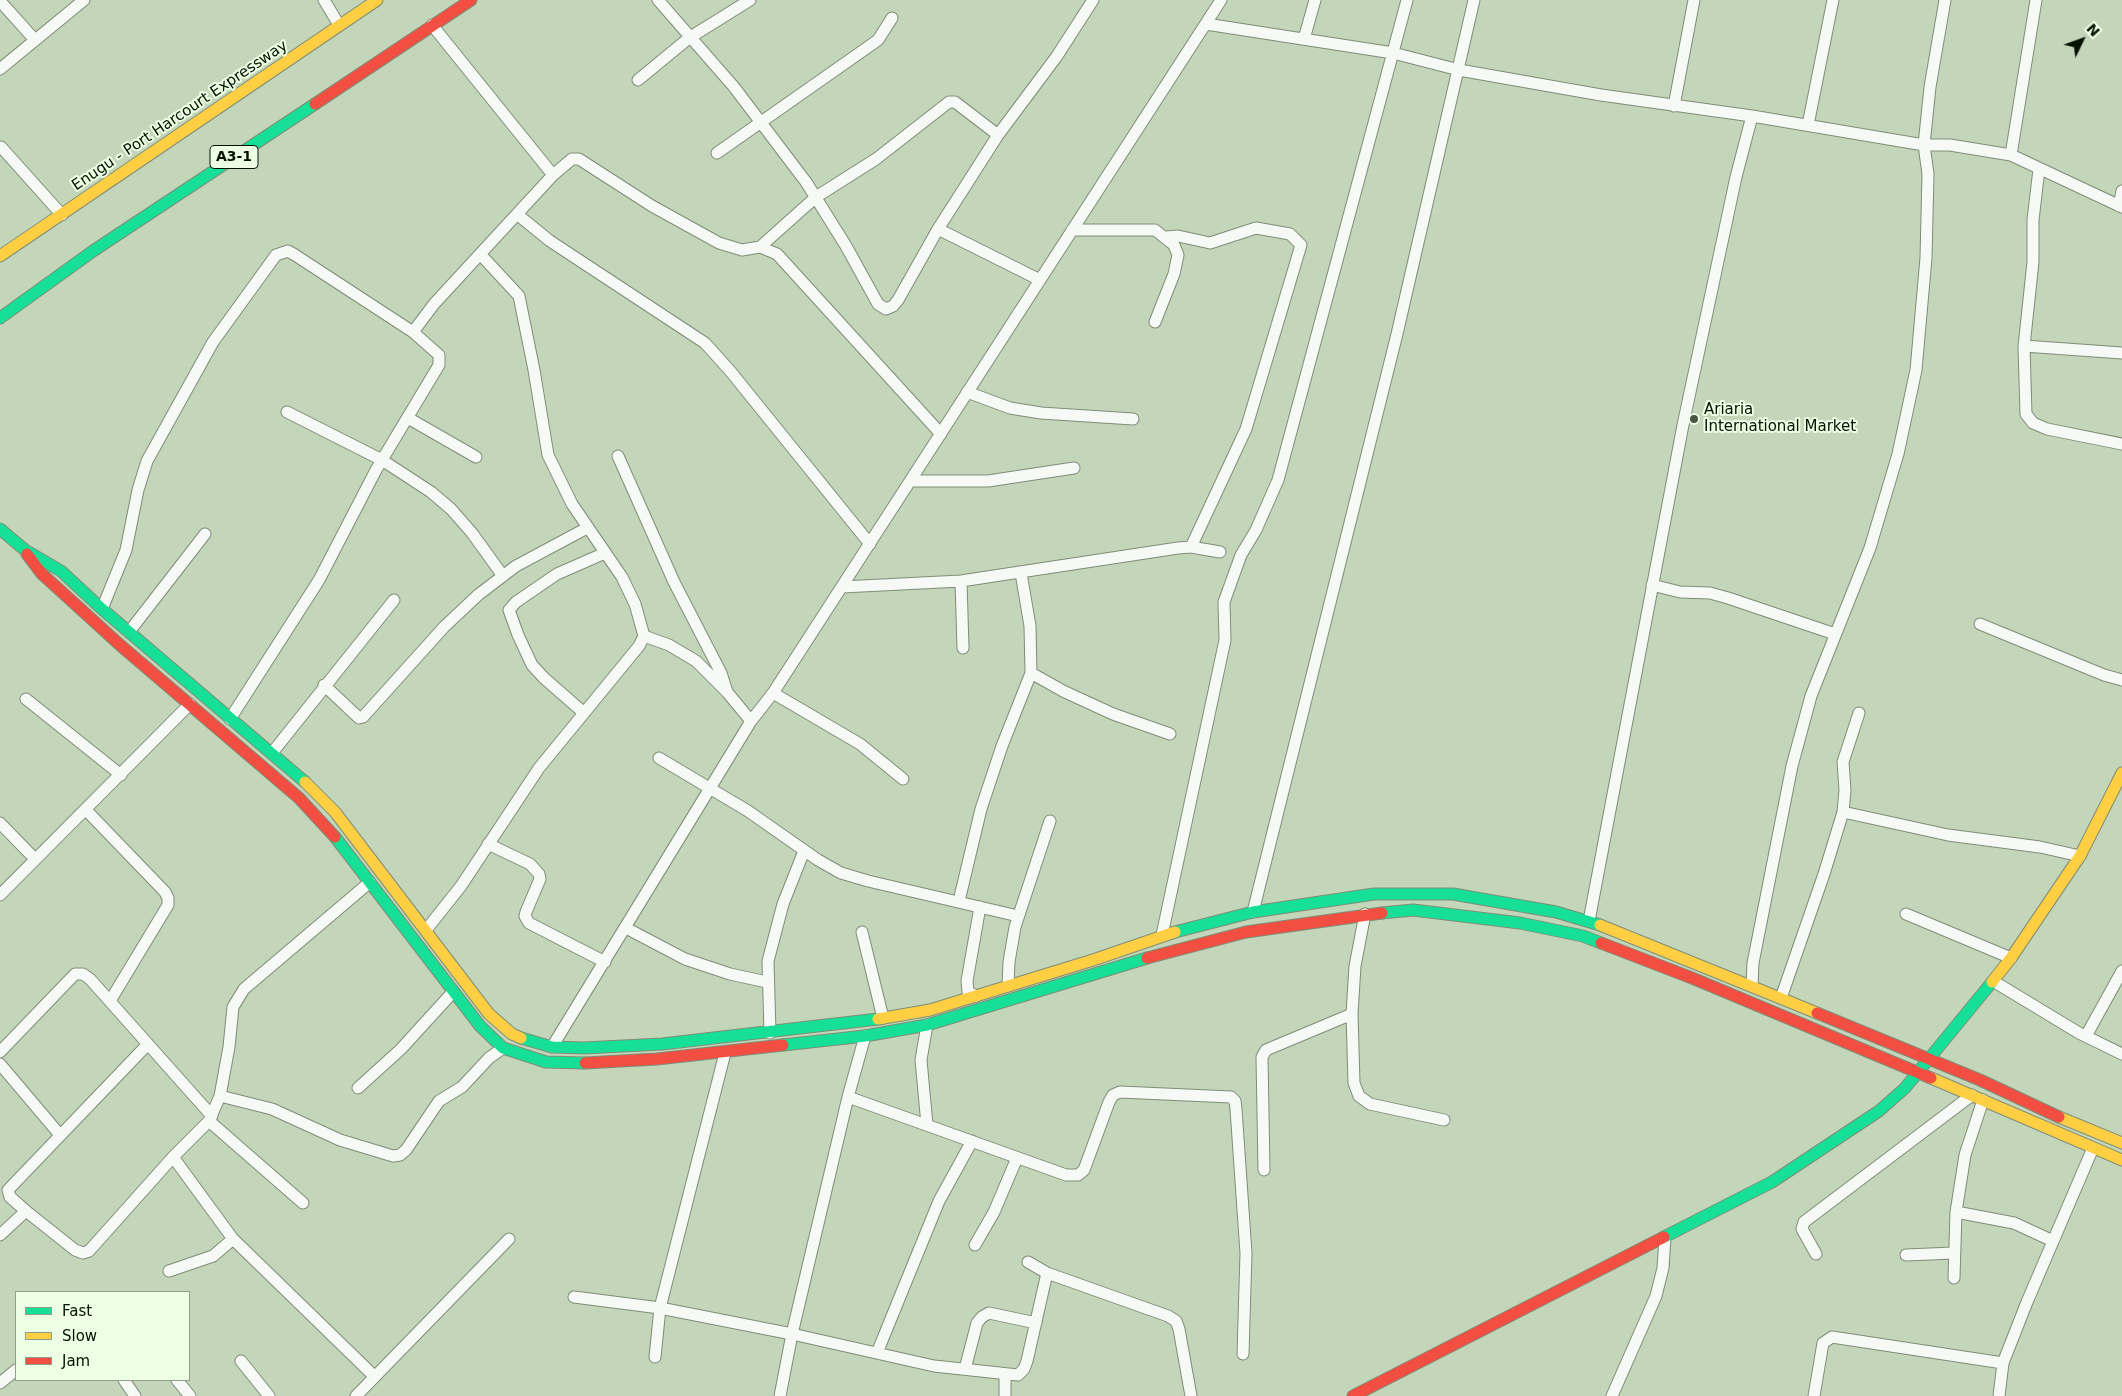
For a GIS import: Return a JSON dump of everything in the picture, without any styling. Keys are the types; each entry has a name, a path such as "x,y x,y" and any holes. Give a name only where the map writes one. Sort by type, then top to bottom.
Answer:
{"main road":[{"name":"Enugu - Port Harcourt Expressway","path":"0,256 378,0"},
{"name":"A3-1","path":"0,318 93,251 470,0"},
{"path":"0,529 25,550 60,571 309,785 335,812 490,1014 512,1034 552,1047 662,1044 770,1033 883,1018 930,1010 1093,960 1162,935 1253,912 1374,894 1453,894 1556,912 1589,921 1928,1059 2122,1143"},
{"path":"25,550 42,574 55,587 300,798 325,824 480,1026 503,1048 546,1062 571,1063 657,1059 725,1053 865,1036 927,1025 1161,954 1246,932 1365,914 1413,910 1520,923 1583,936 1692,978 1978,1097 2122,1160"},
{"path":"1353,1396 1772,1182 1879,1111 1905,1088 2011,958 2080,856 2122,773"}],"street":[{"path":"0,68 84,0"},
{"path":"324,0 339,25"},
{"path":"658,0 689,38 734,87 760,121 816,197 878,304 886,308 893,306 898,300 938,229 998,135 1057,56 1093,0"},
{"path":"638,80 689,38 750,0"},
{"path":"552,1047 575,1006 626,928 751,721 773,693 1221,0"},
{"path":"1304,38 1315,0"},
{"path":"1162,935 1225,640 1224,602 1241,555 1256,530 1278,480 1407,0"},
{"path":"1253,912 1397,334 1474,0"},
{"path":"1674,106 1694,0"},
{"path":"1808,125 1833,0"},
{"path":"1752,986 1754,963 1792,766 1811,696 1870,548 1898,454 1916,370 1926,258 1928,174 1924,145 1930,87 1945,0"},
{"path":"2011,155 2036,0"},
{"path":"0,1 35,40"},
{"path":"717,153 878,40 892,18"},
{"path":"1206,24 1393,53 1459,70 1674,106 1752,116 1924,145 1950,145 2011,155 2120,207 2122,192"},
{"path":"432,25 553,175"},
{"path":"760,247 816,197 876,159 949,102 955,102 998,135"},
{"path":"1589,921 1652,585 1736,177 1752,116"},
{"path":"1,147 62,214"},
{"path":"413,332 434,304 553,175 572,159 579,159 652,206 720,243 742,250 760,247 777,254 941,434"},
{"path":"2039,169 2033,220 2033,262 2024,346 2024,400 2026,414 2033,423 2047,428 2122,444"},
{"path":"518,215 550,241 705,343 731,372 870,544"},
{"path":"1166,237 1178,236 1210,243 1256,228 1290,234 1301,245 1246,429 1191,547"},
{"path":"938,229 1040,280"},
{"path":"1072,230 1155,230 1174,245 1178,255 1174,274 1155,322"},
{"path":"102,609 126,550 138,490 147,461 213,342 276,255 288,251 413,332 441,359 382,460 319,580 230,719"},
{"path":"426,930 461,886 539,768 639,646 644,636 636,604 622,577 572,504 548,456 534,370 519,296 481,255"},
{"path":"2024,346 2122,353"},
{"path":"967,392 1010,408 1040,413 1133,419"},
{"path":"287,412 382,460 431,492 451,509 472,533 503,576"},
{"path":"408,418 476,457"},
{"path":"618,456 674,582 721,672 727,692"},
{"path":"910,482 988,481 1074,468"},
{"path":"324,685 359,718 363,717 444,627 503,576 516,566 588,528"},
{"path":"129,632 205,534"},
{"path":"842,587 961,581 1021,573 1076,562 1191,547 1220,552"},
{"path":"584,713 532,665 509,610 516,602 557,574 605,553"},
{"path":"959,901 981,809 1002,746 1032,673 1030,626 1021,573"},
{"path":"961,581 963,648"},
{"path":"1652,585 1680,592 1710,593 1836,634"},
{"path":"272,753 324,685 394,600"},
{"path":"1980,624 2104,675 2122,680"},
{"path":"644,636 669,645 696,662 727,692 751,721"},
{"path":"1032,673 1063,691 1112,714 1170,734"},
{"path":"773,693 860,744 903,779"},
{"path":"26,699 121,775"},
{"path":"0,895 190,704"},
{"path":"1781,998 1824,874 1843,812 1845,790 1842,762 1859,713"},
{"path":"658,758 748,811 804,851 850,876 1018,916"},
{"path":"86,810 165,892 168,898 168,905 110,1001"},
{"path":"1843,812 1948,835 2040,847 2080,856"},
{"path":"1008,986 1009,962 1018,916 1050,821"},
{"path":"0,823 35,859"},
{"path":"488,844 530,864 539,874 540,879 526,912 529,923 605,962"},
{"path":"770,1033 767,982 768,961 783,904 804,851"},
{"path":"148,1044 8,1190 10,1197 26,1211 75,1250 82,1253 89,1251 173,1157 211,1118 220,1096 229,1047 233,1006 244,989 370,882"},
{"path":"976,996 968,992 967,982 980,907"},
{"path":"1365,914 1354,966 1352,1014 1354,1083 1359,1096 1370,1104 1444,1120"},
{"path":"1906,914 2011,958"},
{"path":"626,928 685,959 730,974 767,982"},
{"path":"862,932 883,1018"},
{"path":"2086,1036 2122,971"},
{"path":"0,1052 75,974 83,974 110,1001 211,1118 303,1203"},
{"path":"1993,981 2086,1036 2122,1054"},
{"path":"358,1088 401,1049 453,992"},
{"path":"1264,1170 1262,1057 1266,1050 1273,1046 1352,1014"},
{"path":"927,1025 921,1060 927,1125"},
{"path":"780,1396 792,1334 848,1097 865,1036"},
{"path":"220,1096 272,1109 340,1140 392,1156 400,1155 406,1150 439,1101 462,1087 489,1058 503,1048"},
{"path":"654,1357 660,1308 725,1053"},
{"path":"0,1064 60,1135"},
{"path":"848,1097 1066,1175 1078,1175 1084,1170 1113,1095 1120,1092 1231,1098 1235,1102 1236,1108 1246,1254 1243,1354"},
{"path":"1954,1278 1956,1212 1965,1155 1978,1097"},
{"path":"1816,1254 1802,1229 1804,1222 1978,1097"},
{"path":"877,1353 939,1200 972,1141"},
{"path":"1999,1396 2003,1363 2093,1148"},
{"path":"173,1157 232,1239 374,1376"},
{"path":"975,1245 994,1212 1017,1158"},
{"path":"0,1235 26,1211"},
{"path":"1956,1212 2014,1223 2053,1241"},
{"path":"1612,1396 1656,1296 1663,1268 1665,1238"},
{"path":"169,1270 213,1256 232,1239"},
{"path":"356,1396 509,1239"},
{"path":"1906,1255 1954,1253"},
{"path":"1028,1262 1047,1273 1168,1316 1176,1321 1191,1396"},
{"path":"574,1297 660,1308 792,1334 934,1366 1018,1375 1024,1369 1047,1273"},
{"path":"965,1369 977,1323 982,1316 989,1313 1036,1323"},
{"path":"1814,1396 1823,1343 1832,1337 2003,1363"},
{"path":"240,1361 269,1396"},
{"path":"0,1383 15,1371"},
{"path":"1005,1374 1005,1396"},
{"path":"125,1381 135,1396"},
{"path":"178,1381 190,1396"}],"traffic: fast":[{"path":"0,318 93,251 315,104"},
{"path":"0,529 25,550 61,571 102,609 305,782"},
{"path":"335,837 480,1026 503,1048 546,1062 585,1063"},
{"path":"1175,932 1253,912 1374,894 1453,894 1556,912 1600,925"},
{"path":"1382,913 1413,910 1520,923 1583,936 1601,943"},
{"path":"783,1045 865,1036 927,1025 1147,958"},
{"path":"1664,1237 1772,1182 1879,1111 1905,1088 1992,982"},
{"path":"521,1038 552,1047 584,1048 662,1044 878,1019"}],"traffic: slow":[{"path":"0,256 377,0"},
{"path":"1992,982 2011,958 2080,856 2122,773"},
{"path":"305,782 335,812 489,1014 512,1034 521,1038"},
{"path":"1600,925 1817,1013"},
{"path":"878,1019 930,1010 1093,960 1175,932"},
{"path":"1931,1078 2122,1160"},
{"path":"2059,1117 2122,1143"}],"traffic: jam":[{"path":"315,104 471,0"},
{"path":"27,554 42,574 120,645 299,798 335,837"},
{"path":"1147,958 1246,932 1382,913"},
{"path":"1601,943 1692,978 1931,1078"},
{"path":"1817,1013 1980,1080 2059,1117"},
{"path":"585,1063 657,1059 783,1045"},
{"path":"1353,1396 1664,1237"}],"place":[{"name":"Ariaria International Market","path":"1694,419"}]}
